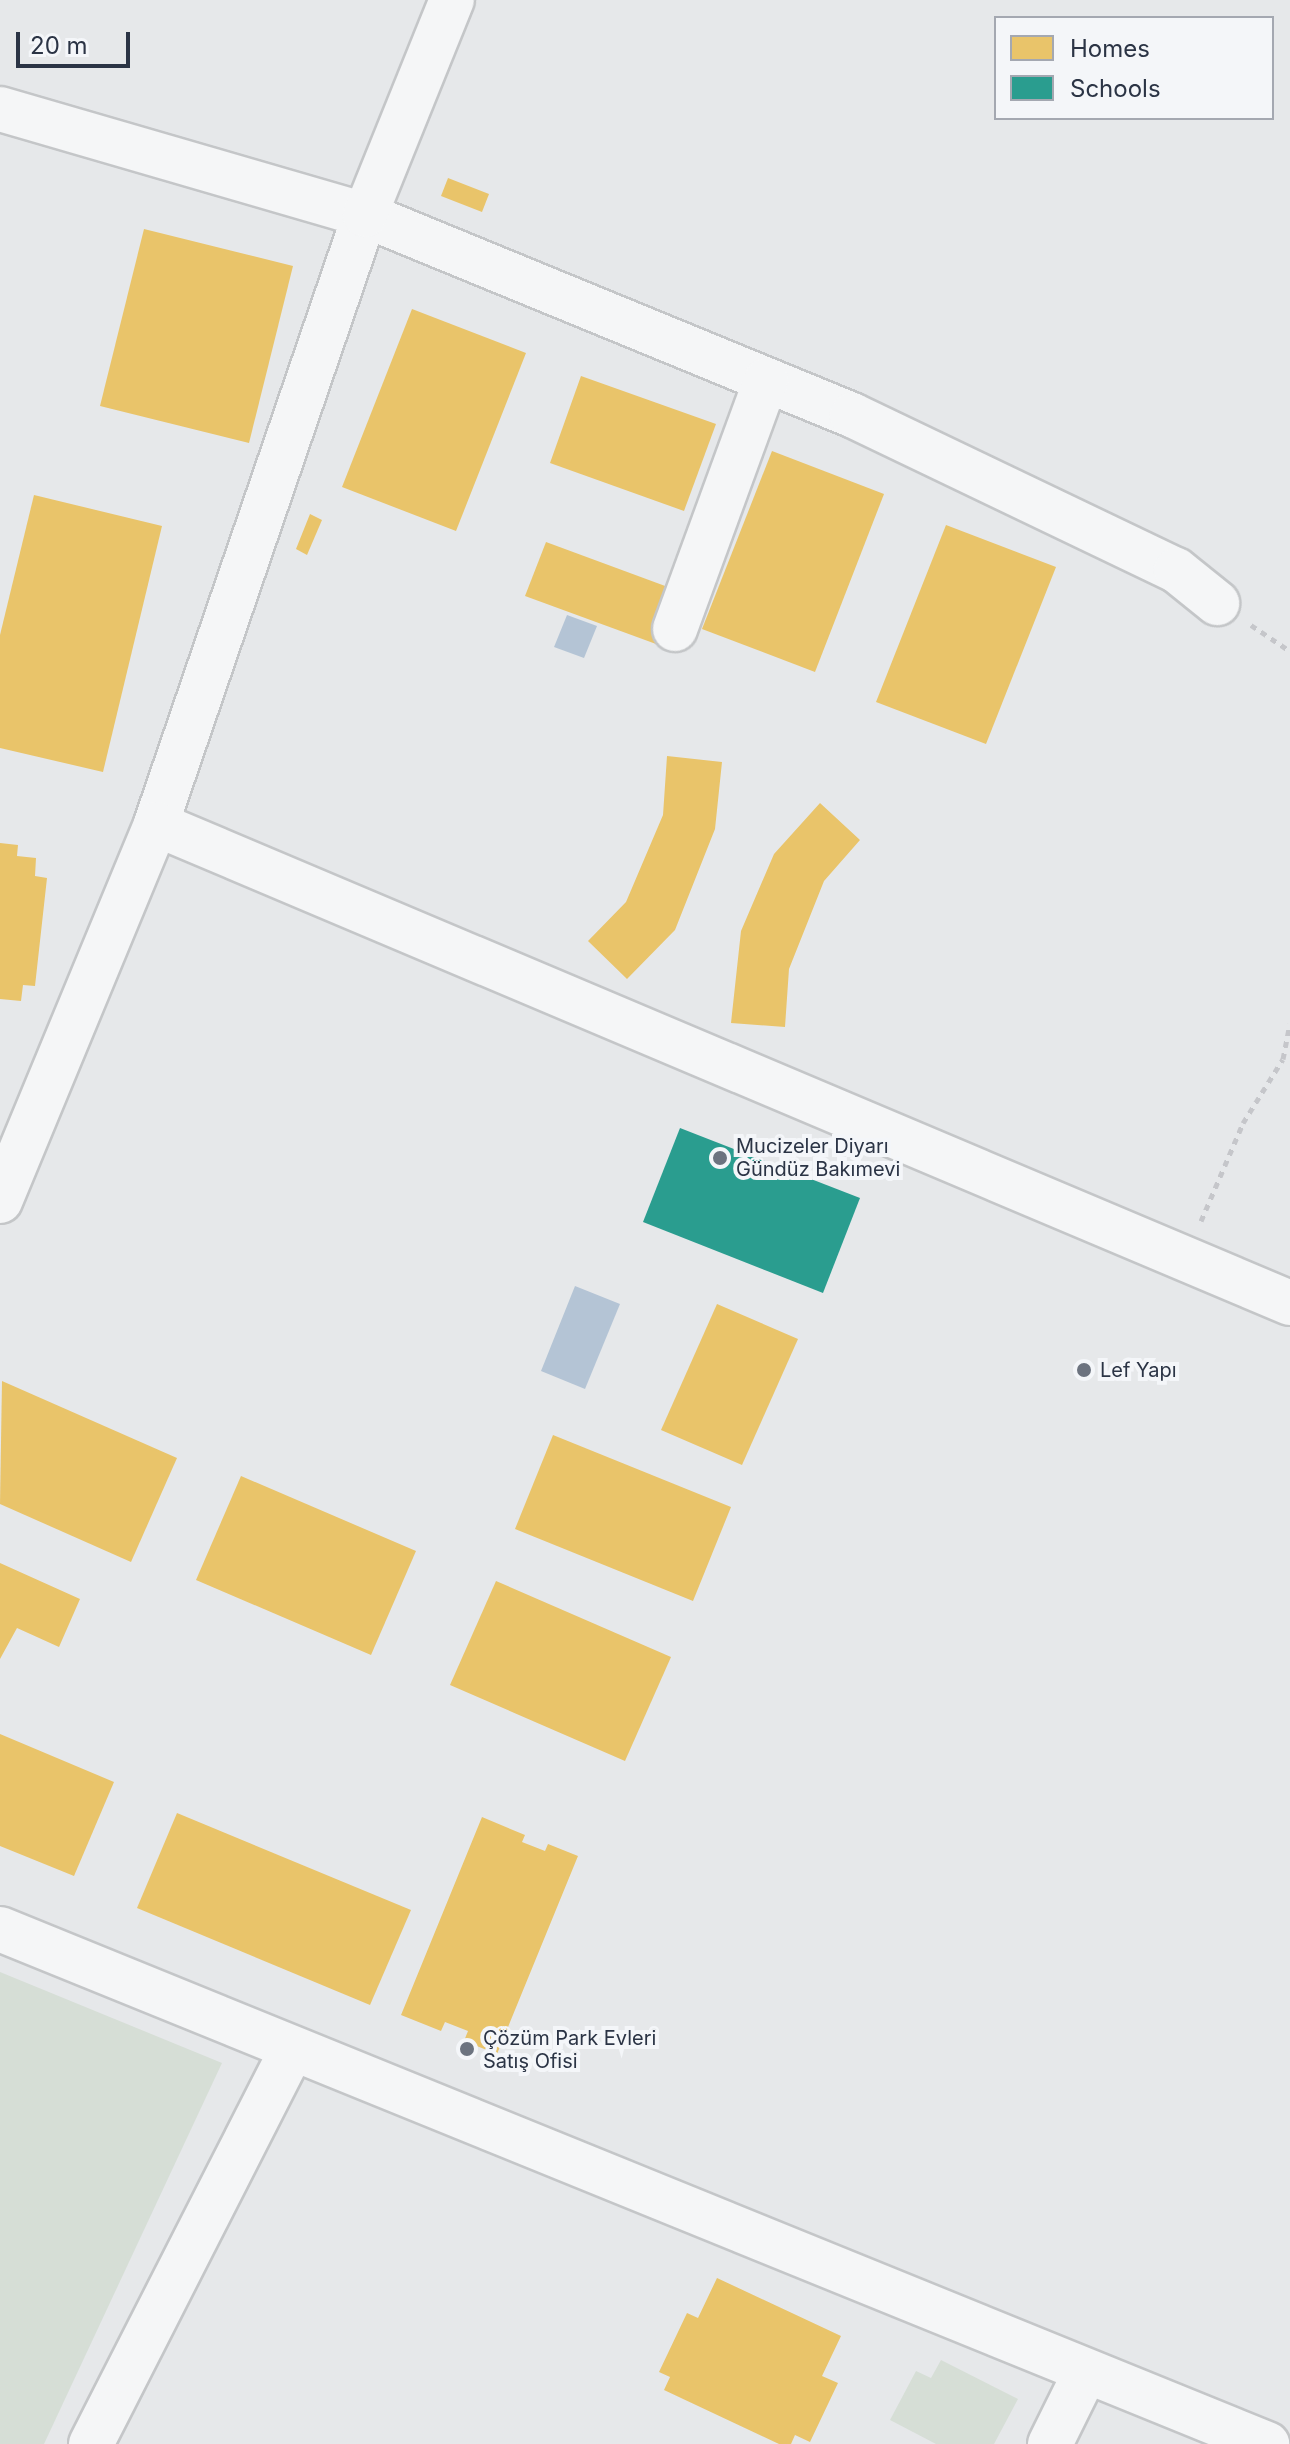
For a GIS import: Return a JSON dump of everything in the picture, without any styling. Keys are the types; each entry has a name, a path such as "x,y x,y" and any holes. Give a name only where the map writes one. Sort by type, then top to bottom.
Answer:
{"street":[{"path":"0,1201 156,824 365,215 452,0"},
{"path":"0,109 365,215 852,415 1176,570 1217,603"},
{"path":"675,629 766,380"},
{"path":"156,824 1290,1303"},
{"path":"0,1929 1267,2444"},
{"path":"91,2444 292,2049"},
{"path":"1050,2444 1086,2371"}],"path":[{"path":"1185,1259 1243,1123 1283,1059 1290,1024"}],"shaded area":[{"path":"0,1972 222,2063 44,2444 0,2444"},
{"path":"941,2360 1018,2399 994,2444 936,2444 890,2420 916,2371 931,2378"}],"water":[{"path":"567,615 597,626 584,658 554,647"},
{"path":"575,1286 620,1304 585,1389 541,1371"}],"building: Homes":[{"path":"448,178 489,194 482,212 441,196"},
{"path":"144,229 293,266 249,443 100,406"},
{"path":"412,309 526,353 456,531 342,487"},
{"path":"581,376 716,424 684,511 550,463"},
{"path":"772,451 884,494 815,672 702,629"},
{"path":"34,495 162,526 103,772 0,748 0,635"},
{"path":"310,514 322,520 307,555 296,549"},
{"path":"946,525 1056,567 986,744 876,702"},
{"path":"546,542 676,590 656,644 525,596"},
{"path":"667,756 722,762 715,829 675,930 627,979 588,941 626,902 663,815"},
{"path":"820,803 860,840 824,881 789,969 785,1027 731,1023 741,931 774,854"},
{"path":"0,843 18,845 17,856 36,858 35,876 47,878 35,986 23,985 21,1001 0,999"},
{"path":"717,1304 798,1339 742,1465 661,1430"},
{"path":"2,1381 177,1458 131,1562 0,1504"},
{"path":"553,1435 731,1507 693,1601 515,1529"},
{"path":"241,1476 416,1551 371,1655 196,1580"},
{"path":"0,1563 80,1599 59,1647 17,1628 0,1659"},
{"path":"496,1581 671,1657 625,1761 450,1685"},
{"path":"0,1734 114,1782 74,1876 0,1846"},
{"path":"177,1813 411,1910 370,2005 137,1908"},
{"path":"482,1817 525,1835 522,1842 545,1851 548,1844 578,1856 497,2054 464,2041 468,2031 445,2022 441,2031 401,2015"},
{"path":"717,2278 841,2336 822,2376 838,2383 810,2442 795,2435 791,2444 779,2444 664,2390 670,2377 659,2372 687,2313 698,2318"}],"building: Schools":[{"path":"680,1128 860,1198 823,1293 643,1222"}],"place":[{"name":"Mucizeler Diyarı Gündüz Bakımevi","path":"720,1158"},
{"name":"Lef Yapı","path":"1084,1370"},
{"name":"Çözüm Park Evleri Satış Ofisi","path":"467,2049"}]}
